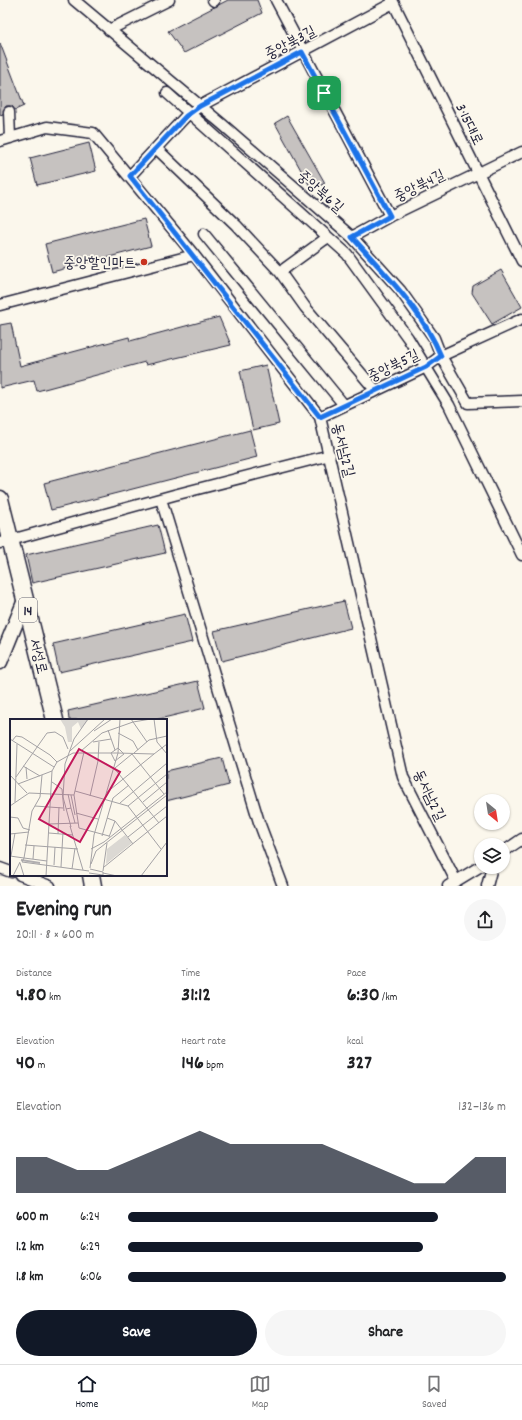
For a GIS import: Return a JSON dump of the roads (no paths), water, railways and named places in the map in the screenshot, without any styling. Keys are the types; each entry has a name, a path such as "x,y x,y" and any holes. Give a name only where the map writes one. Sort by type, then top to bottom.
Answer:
{"main road":[{"name":"서성로","path":"0,499 5,542 25,600 55,719"},
{"path":"0,662 25,600"},
{"path":"91,876 93,886"}],"street":[{"name":"중앙북6길","path":"74,0 222,124 352,237 400,290 434,338 441,356 468,403 522,401"},
{"path":"109,30 169,0"},
{"path":"276,0 302,52 390,216"},
{"name":"중앙북3길","path":"130,176 156,148 200,106 393,2"},
{"name":"3·15대로","path":"393,2 522,261"},
{"path":"168,93 347,254 408,338 449,405 522,555"},
{"path":"9,112 10,138"},
{"name":"동서남2길","path":"0,141 47,128 93,133 194,255 320,417 330,455 403,777 452,884"},
{"path":"156,148 236,225 280,272 305,307 376,391"},
{"name":"중앙북4길","path":"352,237 390,216 522,152"},
{"path":"204,234 344,405"},
{"path":"280,272 328,237"},
{"path":"0,305 194,255"},
{"name":"중앙북5길","path":"320,417 426,367 441,356 522,319"},
{"path":"5,542 161,498 330,455"},
{"path":"161,498 259,822 283,886"},
{"path":"510,847 522,839"},
{"path":"0,868 10,872"},
{"path":"452,884 474,870"},
{"path":"487,886 490,874"},
{"path":"23,876 50,886"}],"place":[{"name":"중앙할인마트","path":"144,262"}]}
